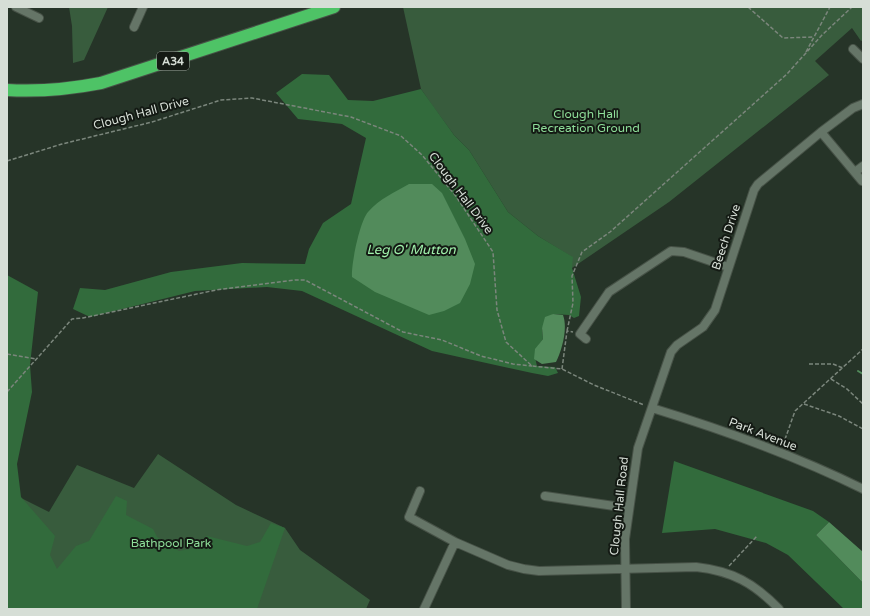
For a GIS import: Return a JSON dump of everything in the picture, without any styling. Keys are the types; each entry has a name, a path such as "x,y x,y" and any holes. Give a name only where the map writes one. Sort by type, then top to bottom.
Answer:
{"highway":[{"name":"A34","path":"7,90 44,91 74,89 102,83 334,7"}],"street":[{"path":"16,7 39,18"},
{"path":"134,26 143,7"},
{"path":"853,49 862,62"},
{"name":"Beech Drive","path":"652,408 671,352 677,345 703,327 715,310 754,190 758,184 822,132 863,104"},
{"path":"822,132 862,181"},
{"path":"855,172 863,166"},
{"path":"583,336 609,292 671,251 684,252 728,267"},
{"name":"Park Avenue","path":"652,408 704,425 780,453 863,489"},
{"name":"Clough Hall Road","path":"626,609 624,569 628,508 638,448 652,408"},
{"path":"420,491 409,517 455,542 508,565 540,571 696,567 723,571 755,587 779,609"},
{"path":"545,496 628,508"},
{"path":"424,609 455,542"}],"path":[{"path":"748,7 783,38 814,37"},
{"path":"804,56 830,7"},
{"path":"562,369 573,303 572,276 582,252 610,232 787,74 822,35 852,7"},
{"name":"Clough Hall Drive","path":"7,161 62,144 152,122 221,100 252,98 344,116 401,136 422,155 455,195 494,252 497,310 506,342 532,366"},
{"path":"7,392 72,318 83,318 216,290 305,280 403,332 442,340 481,356 506,363 562,369 622,398 652,408"},
{"path":"568,331 583,336"},
{"path":"780,453 796,411 863,349"},
{"path":"7,354 36,359"},
{"path":"809,364 833,364 843,368"},
{"path":"831,379 847,389 863,404"},
{"path":"804,404 839,416 863,429"},
{"path":"723,571 757,536"}],"green space":[{"path":"69,7 108,7 84,60 73,63 72,26"},
{"name":"Clough Hall Recreation Ground","path":"403,7 863,7 863,40 861,41 852,28 815,61 829,75 669,202 572,268 572,257 538,236 508,212 469,150 454,135 421,89"},
{"name":"Bathpool Park","path":"158,454 236,505 285,528 300,550 370,600 366,609 7,609 7,491 49,512 77,465 134,488"}],"shaded area":[{"path":"302,74 329,75 348,100 373,101 421,89 454,135 469,150 508,212 538,236 573,257 572,268 581,297 579,316 574,318 569,315 553,314 542,328 543,339 538,346 535,355 537,366 555,367 558,373 548,376 432,351 302,291 267,287 195,291 90,317 73,309 80,288 105,290 171,272 242,263 305,264 309,249 323,223 351,204 366,138 342,124 298,119 276,93"},
{"path":"7,275 38,292 30,365 32,392 17,464 21,497 55,536 50,555 57,569 76,546 89,541 116,496 127,501 126,515 153,529 157,537 179,551 195,548 207,536 247,546 260,542 271,523 285,528 257,609 7,609"},
{"path":"674,461 813,511 829,522 816,535 863,583 863,609 844,609 788,555 766,543 715,529 662,533"}],"water":[{"name":"Leg O' Mutton","path":"409,184 432,184 442,193 465,239 475,264 470,284 460,303 444,311 429,315 375,292 352,277 357,243 362,224 368,212 372,207 387,196"},
{"path":"553,314 563,315 565,326 564,339 556,362 542,364 534,359 535,349 543,339 542,328 545,317"},
{"path":"829,522 863,552 863,583 816,535"}],"waterway":[{"path":"858,371 863,374"}]}
